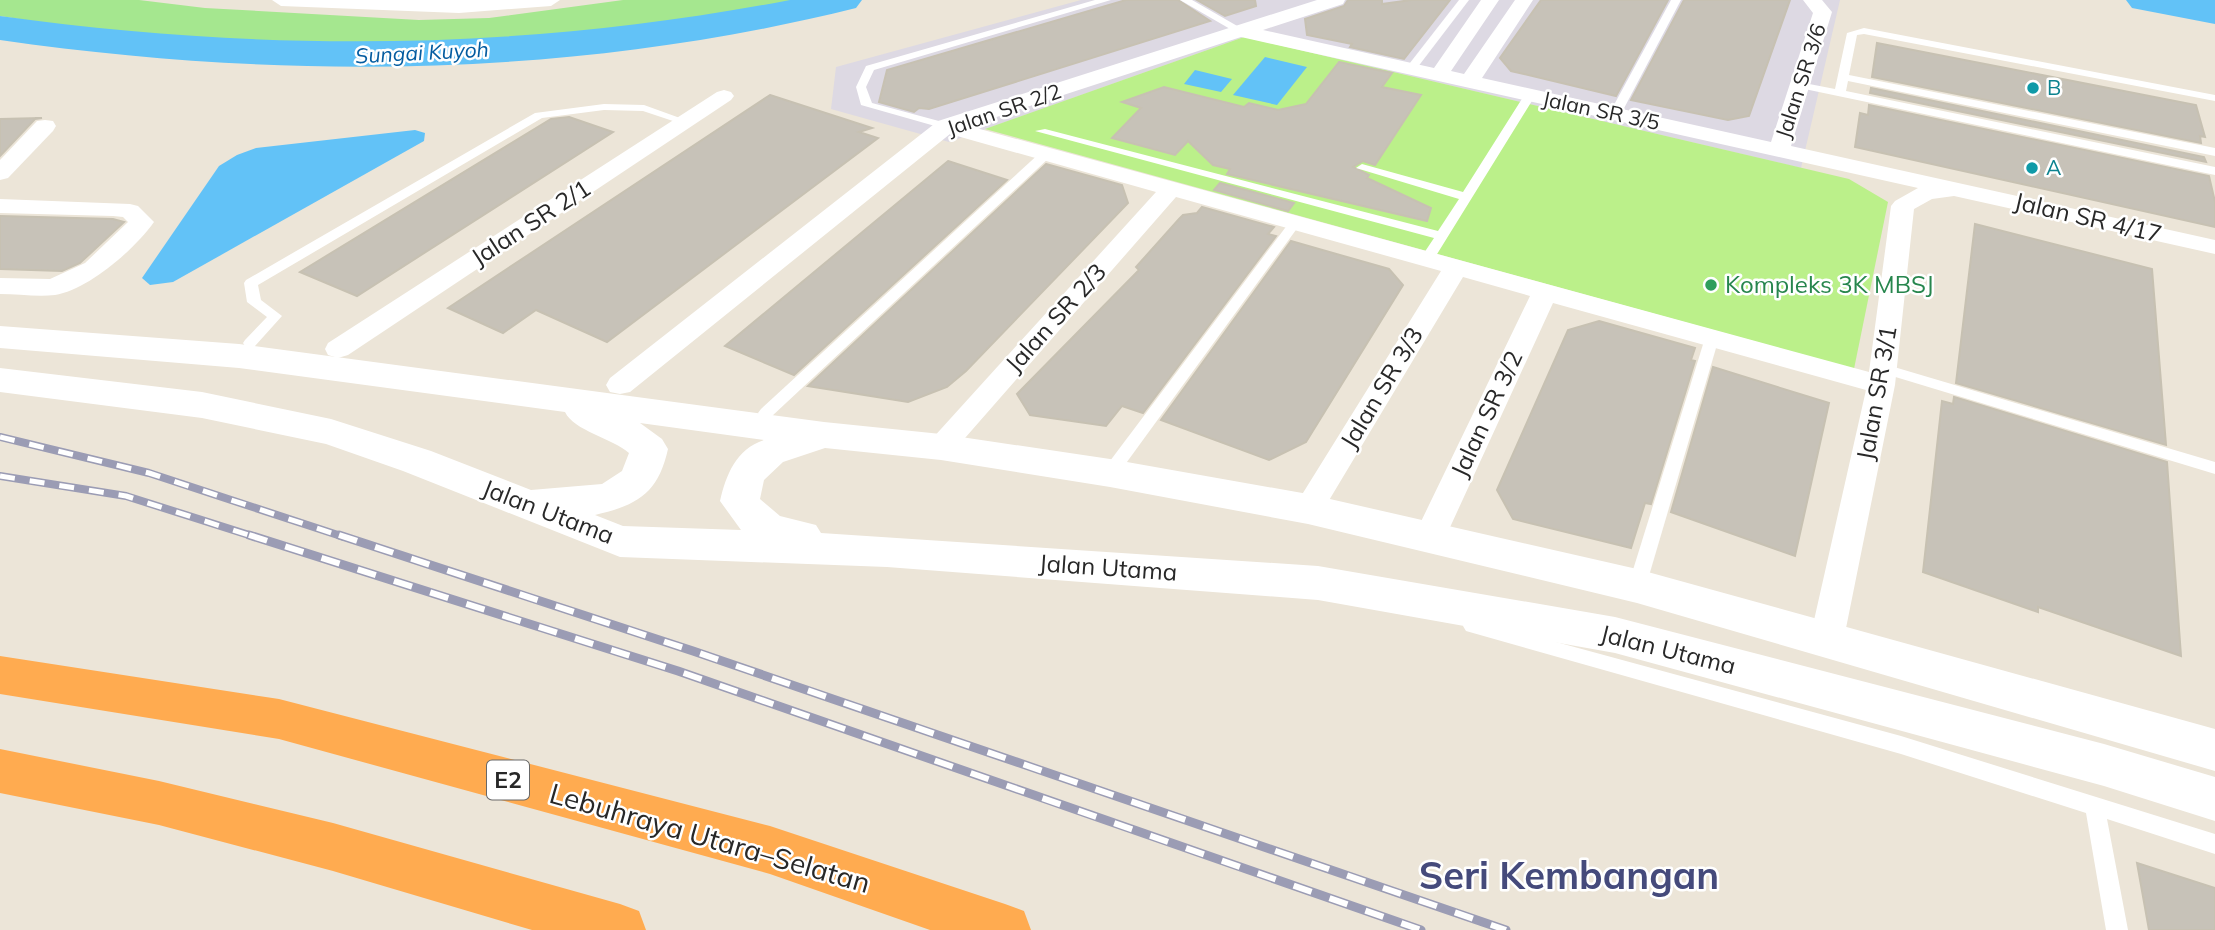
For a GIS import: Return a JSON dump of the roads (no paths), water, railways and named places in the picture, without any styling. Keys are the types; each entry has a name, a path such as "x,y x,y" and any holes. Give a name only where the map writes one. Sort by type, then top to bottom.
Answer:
{"highway":[{"name":"Lebuhraya Utara–Selatan","path":"0,675 279,719 770,850 1005,930"},
{"path":"0,771 159,803 319,844 577,922 620,930"}],"street":[{"path":"281,0 459,8 541,1"},
{"name":"Jalan SR 2/2","path":"620,385 946,127 1336,0"},
{"path":"1438,76 1490,0"},
{"path":"1469,82 1524,0"},
{"name":"Jalan SR 3/6","path":"1779,150 1799,85 1817,6"},
{"name":"Jalan SR 3/5","path":"1241,31 1961,190"},
{"name":"Jalan SR 2/1","path":"338,349 724,96"},
{"path":"0,173 46,126"},
{"path":"946,127 1043,143 1171,189 1713,338 1883,377"},
{"path":"1853,166 1896,193 1903,206 1926,193 1961,190"},
{"name":"Jalan SR 2/3","path":"941,447 1171,189"},
{"name":"Jalan SR 4/17","path":"1961,190 2214,252"},
{"path":"0,206 130,211 142,222 94,268 54,287 0,286"},
{"name":"Jalan SR 3/1","path":"1827,638 1883,377 1903,206"},
{"name":"Jalan SR 3/3","path":"1308,509 1456,268"},
{"name":"Jalan SR 3/2","path":"1430,536 1545,292"},
{"path":"0,337 239,356 824,435 941,447 1110,473 1308,509 1637,586 2215,750"},
{"path":"164,349 250,343 338,349 620,385 765,413 824,435"},
{"name":"Jalan Utama","path":"0,380 202,405 331,432 521,501 620,541 887,551 1318,583 1615,635 2104,765 2215,799"},
{"path":"521,501 590,502 625,492 647,468 649,449 631,434 542,396"},
{"path":"824,435 770,452 746,474 740,501 754,521 779,531 887,551"}],"lane":[{"path":"946,127 867,105 860,87 870,68 1106,0"},
{"path":"1185,0 1241,31"},
{"path":"1410,70 1464,0"},
{"path":"1615,114 1676,0"},
{"path":"1840,93 1852,33 1864,31 2215,98"},
{"path":"1845,77 2215,152"},
{"path":"1799,85 2215,171"},
{"path":"1427,260 1529,96"},
{"path":"250,343 275,316 254,302 251,283 539,115 604,107 644,108 685,122"},
{"path":"765,413 1043,143 1441,236"},
{"path":"1362,169 1466,197"},
{"path":"1110,473 1295,223"},
{"path":"1637,586 1713,338"},
{"path":"1883,377 2215,468"},
{"path":"1318,583 1900,745 2215,844"},
{"path":"2095,806 2117,930"}],"water":[{"path":"1265,57 1307,67 1277,105 1233,95"},
{"path":"1195,70 1232,79 1221,92 1184,84"},
{"path":"415,130 425,133 424,141 173,282 150,285 142,278 219,166 237,155 256,148"}],"waterway":[{"name":"Sungai Kuyoh","path":"0,28 160,48 319,56 399,55 478,52 639,36 767,16 842,0"},
{"name":"Sungai Kuyoh","path":"2146,0 2215,12"}],"railway":[{"path":"0,437 149,473 344,537"},
{"path":"0,476 126,496 255,537"},
{"path":"249,535 678,671 1421,930"},
{"path":"339,535 693,651 1506,930"}],"place":[{"name":"B","path":"2033,88"},
{"name":"A","path":"2032,168"},
{"name":"Kompleks 3K MBSJ","path":"1711,285"}],"district":[{"name":"Seri Kembangan","path":"1569,876"}]}
